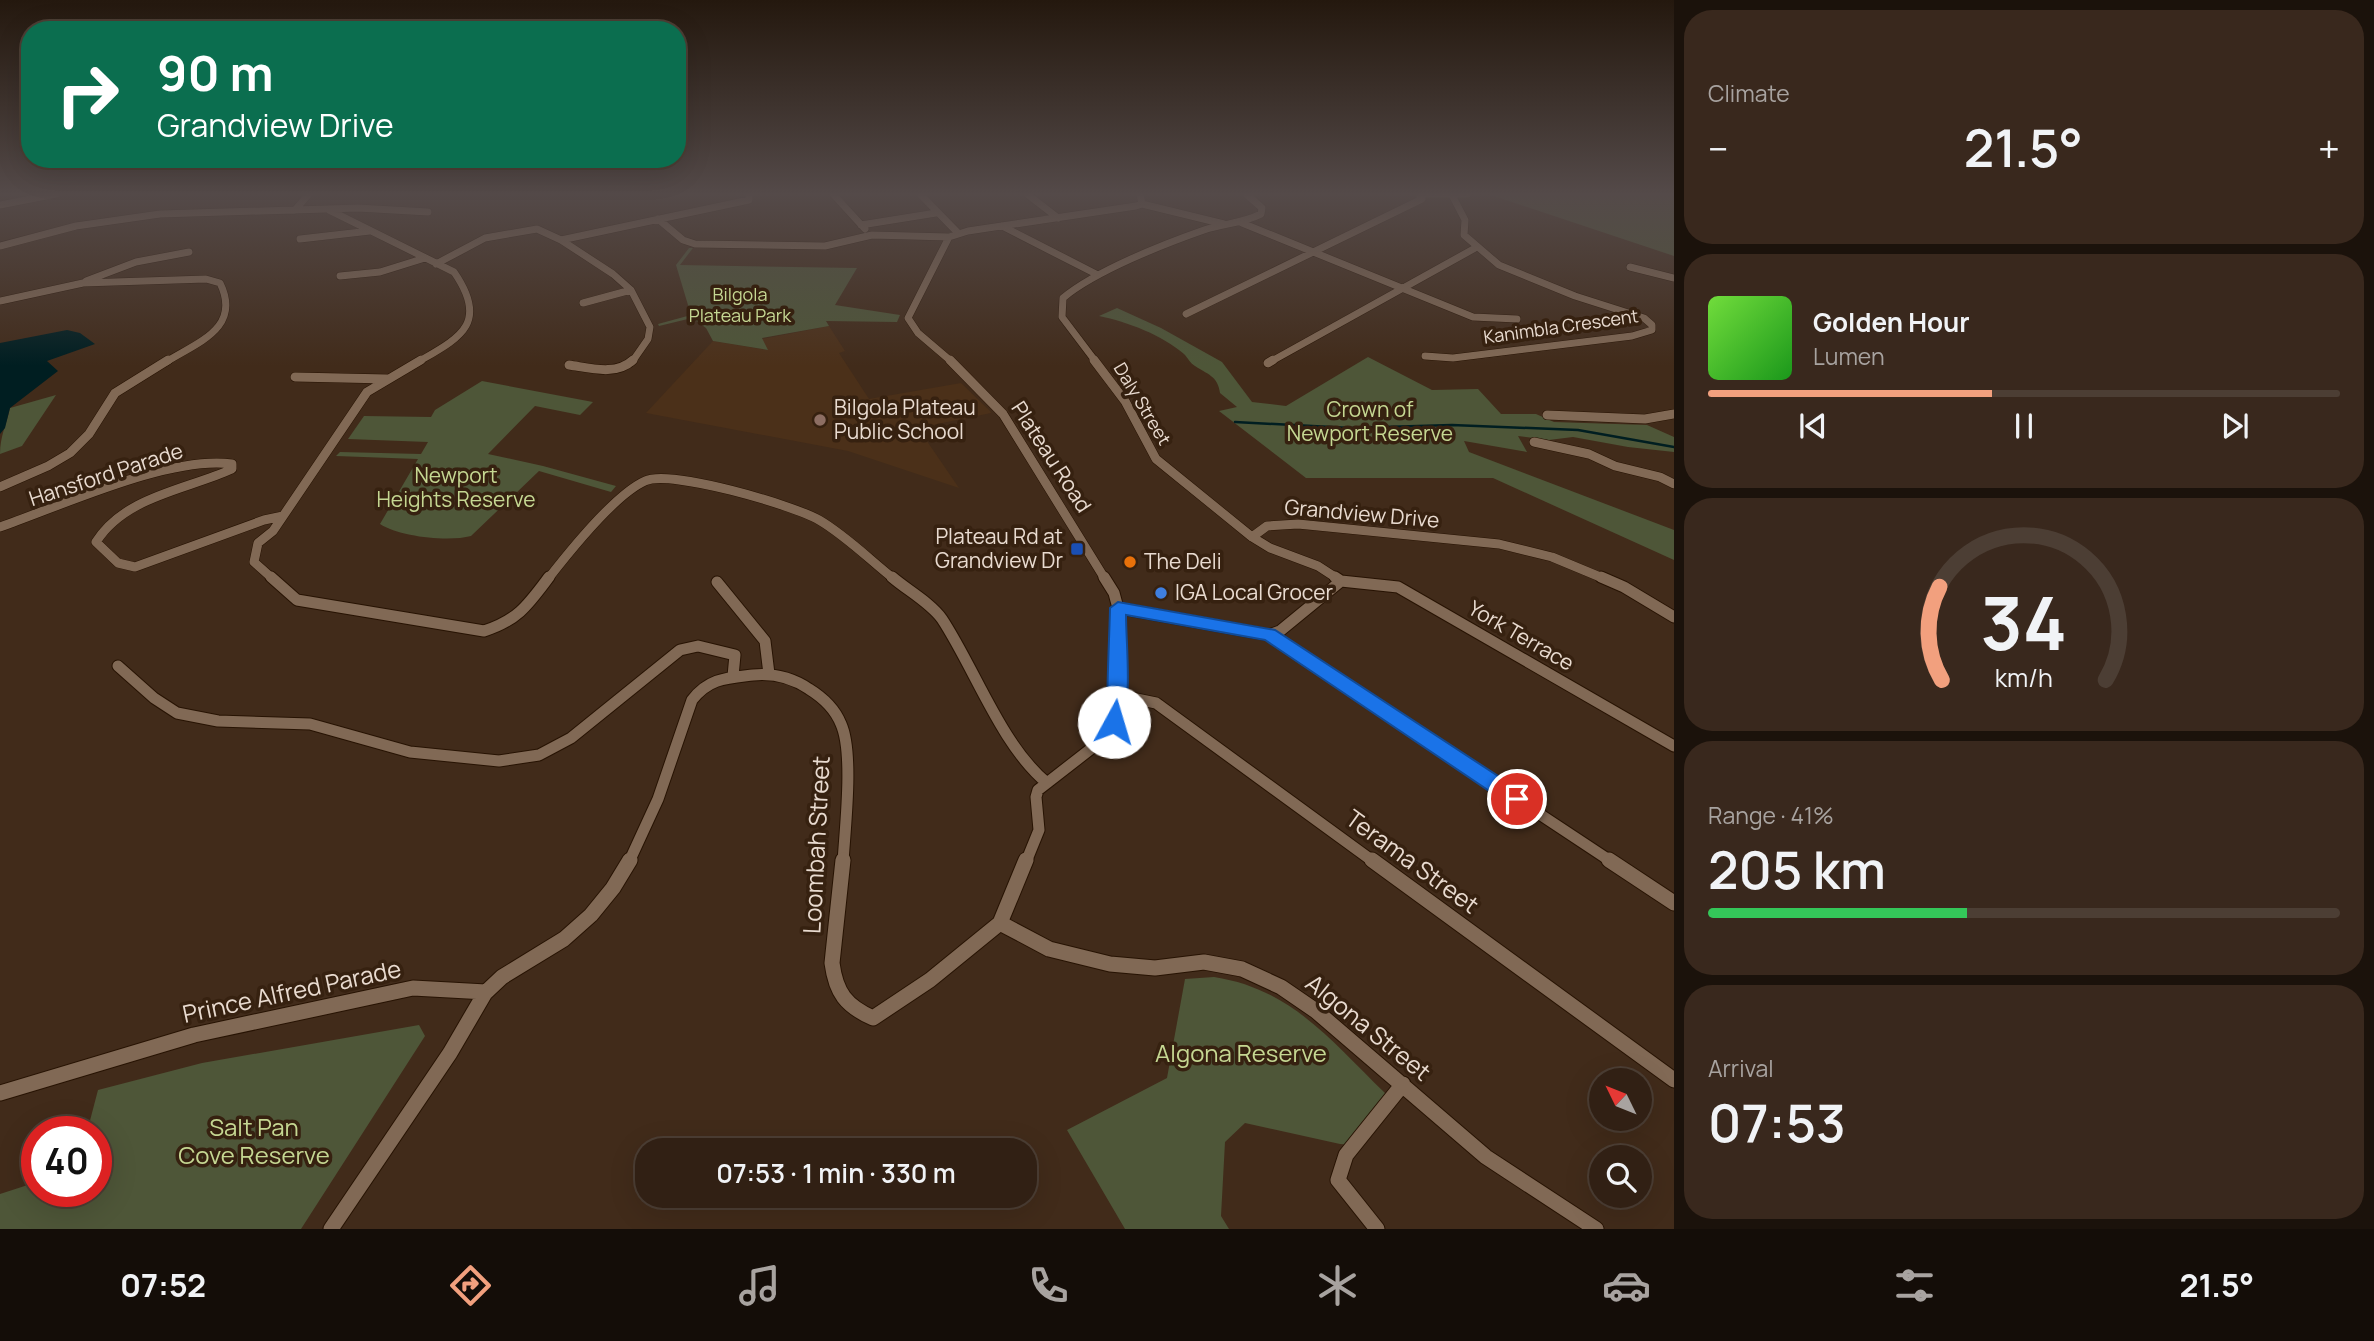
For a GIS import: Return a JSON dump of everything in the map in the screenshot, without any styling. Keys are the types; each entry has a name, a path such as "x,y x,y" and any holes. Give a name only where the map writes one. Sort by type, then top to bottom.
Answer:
{"street":[{"path":"411,251 454,272 458,277 469,315 467,328 457,339 367,392 273,531 258,543 254,562 297,600 484,631 506,624 527,606 576,543 628,492 646,480 668,477 692,482 797,509 821,522 940,616 1014,745 1031,770 1047,783"},
{"path":"436,264 461,251"},
{"path":"569,366 610,370 631,363 648,339 650,327 631,290 613,274 578,251"},
{"name":"Plateau Road","path":"945,251 909,313 910,324 960,369 1003,414 1114,593 1118,608 1114,722 1101,741 1047,783"},
{"path":"1052,251 1098,275 1157,251"},
{"path":"1268,363 1469,251"},
{"name":"Kanimbla Crescent","path":"1426,356 1453,358 1632,336 1652,330 1652,325 1644,318 1524,276 1499,265 1482,251"},
{"path":"83,283 100,274 160,257 189,252"},
{"path":"1186,314 1314,252 1473,317 1517,319"},
{"path":"340,276 380,272 425,258"},
{"path":"1630,267 1674,278"},
{"name":"Daly Street","path":"1098,275 1073,287 1063,298 1062,317 1125,401 1156,459 1251,537"},
{"path":"0,301 83,283 206,279 220,283 228,314 225,324 211,334 116,393 102,406 87,436 62,459 0,487"},
{"path":"583,303 631,290"},
{"path":"295,377 388,379"},
{"path":"1547,415 1645,419 1674,414"},
{"path":"1534,442 1589,454 1615,466 1660,477 1674,484"},
{"name":"Hansford Parade","path":"0,527 185,465 224,460 232,464 232,470 145,503 115,519 100,532 96,542 123,567 135,567 264,520 283,516"},
{"name":"Grandview Drive","path":"1251,537 1267,526 1298,524 1499,544 1552,556 1624,587 1674,617"},
{"path":"1251,537 1270,548 1318,566 1341,581 1280,631 1269,635"},
{"name":"York Terrace","path":"1341,581 1398,587 1674,746"},
{"path":"717,582 765,641 769,674"},
{"path":"1118,608 1269,635 1674,903"},
{"path":"118,666 154,698 177,713 218,721 310,724 410,752 499,761 539,755 571,738 680,650 698,646 735,654 733,676"},
{"name":"Loombah Street","path":"486,992 523,964 564,939 607,897 635,856 659,800 692,700 701,687 712,680 769,674 799,682 836,712 844,730 845,824 837,937 832,963 834,982 841,999 855,1011 873,1018 930,980 1000,923 1039,830 1036,797 1038,790 1047,783"},
{"name":"Terama Street","path":"1117,695 1156,703 1674,1080"},
{"name":"Algona Street","path":"1000,923 1049,949 1110,964 1155,968 1204,962 1242,969 1281,987 1316,1011 1486,1157 1595,1229"},
{"name":"Prince Alfred Parade","path":"0,1093 194,1035 413,988 486,992"},
{"path":"331,1229 452,1050 486,992"},
{"path":"1377,1229 1338,1180 1346,1155 1402,1084"}],"shaded area":[{"name":"Bilgola Plateau Public School","path":"829,326 845,351 839,353 869,399 961,383 990,411 991,413 918,428 959,488 848,451 646,413 713,341 767,350 762,339"}],"green space":[{"name":"Bilgola Plateau Park","path":"686,251 690,251 680,265 857,268 835,305 900,315 897,322 826,321 829,326 762,338 768,350 713,341 706,328 692,318 659,326 658,324 691,315 676,265"},
{"path":"1660,251 1674,251 1674,256"},
{"name":"Crown of Newport Reserve","path":"1117,308 1161,328 1222,362 1252,402 1286,406 1368,357 1432,390 1478,389 1501,414 1536,414 1554,422 1647,425 1674,437 1674,452 1573,437 1549,440 1518,436 1527,452 1464,441 1469,452 1674,530 1674,560 1493,478 1306,478 1219,411 1237,407 1220,393 1214,379 1193,365 1184,354 1144,330 1099,316"},
{"name":"Newport Heights Reserve","path":"482,381 593,402 580,415 535,406 488,454 616,486 611,492 539,471 471,536 425,537 400,532 380,524 418,459 336,456 340,452 421,454 428,442 348,439 364,416 431,417 435,410"},
{"path":"56,395 22,446 0,454 10,408"},
{"name":"Algona Reserve","path":"1214,977 1242,983 1266,993 1308,1020 1385,1093 1390,1109 1361,1146 1340,1144 1245,1123 1225,1142 1221,1216 1229,1229 1125,1229 1067,1130 1167,1078 1185,979"},
{"name":"Salt Pan Cove Reserve","path":"419,1025 425,1036 301,1229 0,1229 0,1194 21,1187 21,1207 112,1207 112,1116 91,1116 98,1090 202,1063"}],"water":[{"path":"67,330 80,333 95,344 47,361 58,371 10,408 5,428 0,434 0,343"}],"waterway":[{"path":"1235,422 1350,428 1452,425 1578,430 1674,447"}],"place":[{"name":"Bilgola Plateau Public School","path":"820,420"},
{"name":"Plateau Rd at Grandview Dr","path":"1077,549"},
{"name":"The Deli","path":"1130,562"},
{"name":"IGA Local Grocer","path":"1161,593"}],"route":[{"path":"1114,722 1118,608 1269,635 1517,799"}]}
